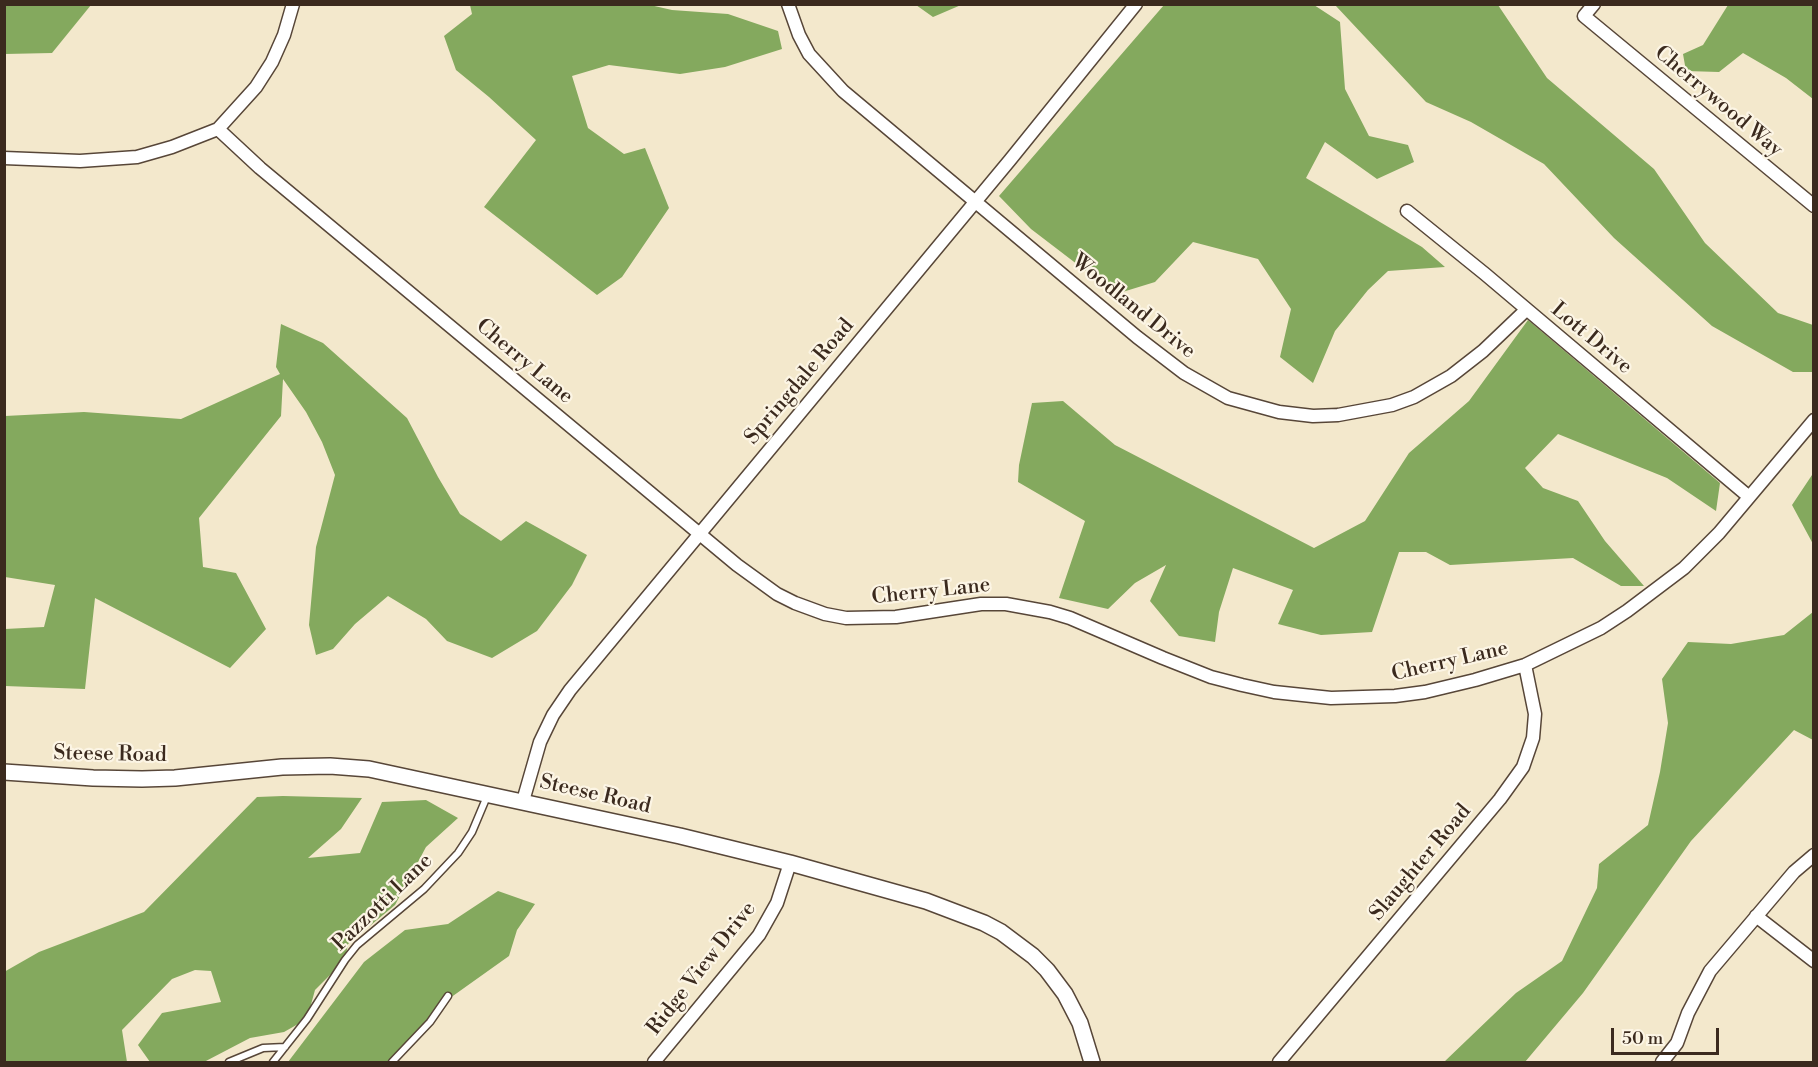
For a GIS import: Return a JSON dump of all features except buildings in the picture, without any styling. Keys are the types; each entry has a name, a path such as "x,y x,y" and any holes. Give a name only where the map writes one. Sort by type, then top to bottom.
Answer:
{"street":[{"path":"4,158 80,160 137,157 172,147 218,129 256,87 272,62 284,35 293,4"},
{"name":"Woodland Drive","path":"788,4 809,54 843,91 1137,338 1184,373 1228,398 1279,412 1313,416 1338,415 1392,405 1414,397 1451,376 1526,309"},
{"name":"Springdale Road","path":"523,801 540,742 553,715 570,690 1136,4"},
{"name":"Cherrywood Way","path":"1594,4 1584,16 1814,206"},
{"name":"Cherry Lane","path":"218,129 261,168 698,535 777,594 825,614 846,618 896,617 981,604 1006,604 1029,607 1070,618 1163,658 1242,686 1331,698 1395,696 1425,692 1475,680 1525,664 1601,628 1652,593 1684,568 1719,533 1814,420"},
{"name":"Lott Drive","path":"1407,212 1748,496"},
{"name":"Slaughter Road","path":"1279,1062 1500,799 1523,767 1533,738 1535,714 1525,664"},
{"name":"Steese Road","path":"4,772 84,778 153,779 282,767 330,766 391,773 680,836 790,863 926,901 984,923 1001,932 1033,956 1065,994 1080,1023 1092,1062"},
{"path":"1662,1062 1677,1043 1688,1013 1710,971 1794,872 1814,855"},
{"name":"Ridge View Drive","path":"654,1062 759,935 777,903 790,863"},
{"path":"1756,916 1814,961"}],"lane":[{"name":"Pazzotti Lane","path":"273,1062 308,1018 357,945 424,888 458,853 472,832 488,793"},
{"path":"392,1062 430,1022 448,996"},
{"path":"230,1062 263,1048 285,1047"}],"green space":[{"path":"916,4 961,5 933,17"},
{"path":"1809,4 1814,8 1813,99 1786,78 1743,53 1719,72 1686,71 1683,54 1703,45 1728,5"},
{"path":"4,5 91,5 52,53 5,54"},
{"path":"470,5 650,5 672,10 728,14 778,31 782,49 725,67 680,74 609,65 572,76 588,128 624,154 645,148 669,208 622,277 597,295 484,207 536,140 456,70 444,36 472,14"},
{"path":"1164,5 1314,5 1340,22 1345,89 1369,136 1408,145 1414,162 1377,179 1325,142 1306,178 1422,247 1445,267 1388,271 1368,290 1335,331 1313,383 1280,357 1291,309 1258,259 1193,242 1155,282 1116,294 1031,229 999,196"},
{"path":"1335,5 1498,5 1547,78 1654,169 1705,243 1778,313 1813,325 1813,372 1793,372 1712,326 1614,238 1544,164 1471,122 1426,102"},
{"path":"1528,320 1720,483 1716,511 1667,478 1558,434 1525,468 1543,488 1578,501 1605,541 1644,586 1621,586 1573,558 1450,565 1426,552 1399,552 1372,632 1321,635 1278,624 1293,590 1233,568 1219,612 1215,642 1179,636 1150,601 1166,565 1135,583 1108,609 1059,598 1085,521 1018,482 1019,465 1032,403 1063,401 1115,445 1314,548 1365,521 1409,453 1469,401"},
{"path":"281,324 323,343 407,418 460,514 501,541 526,521 587,555 572,585 537,631 492,658 447,641 426,619 388,596 355,624 333,649 316,655 309,625 316,547 335,475 322,442 306,412 283,379 281,416 199,518 203,567 236,573 266,629 230,668 95,598 85,689 5,686 5,629 44,627 55,585 5,577 5,416 84,412 181,419 280,374 276,367"},
{"path":"1812,475 1814,477 1813,544 1792,505"},
{"path":"1813,612 1813,740 1794,730 1691,841 1583,993 1525,1062 1444,1062 1516,993 1562,961 1597,888 1599,864 1648,825 1668,723 1662,679 1688,642 1731,644 1784,635"},
{"path":"257,797 362,798 341,829 308,858 360,853 382,802 426,800 458,818 426,847 395,905 348,944 345,960 315,990 307,1019 284,1032 250,1038 204,1062 150,1062 138,1045 162,1013 221,1002 211,971 195,970 172,979 122,1030 127,1062 5,1062 4,972 39,952 144,912"},
{"path":"498,891 535,904 517,930 509,956 443,1003 392,1062 288,1062 364,962 405,930 448,924"}]}
